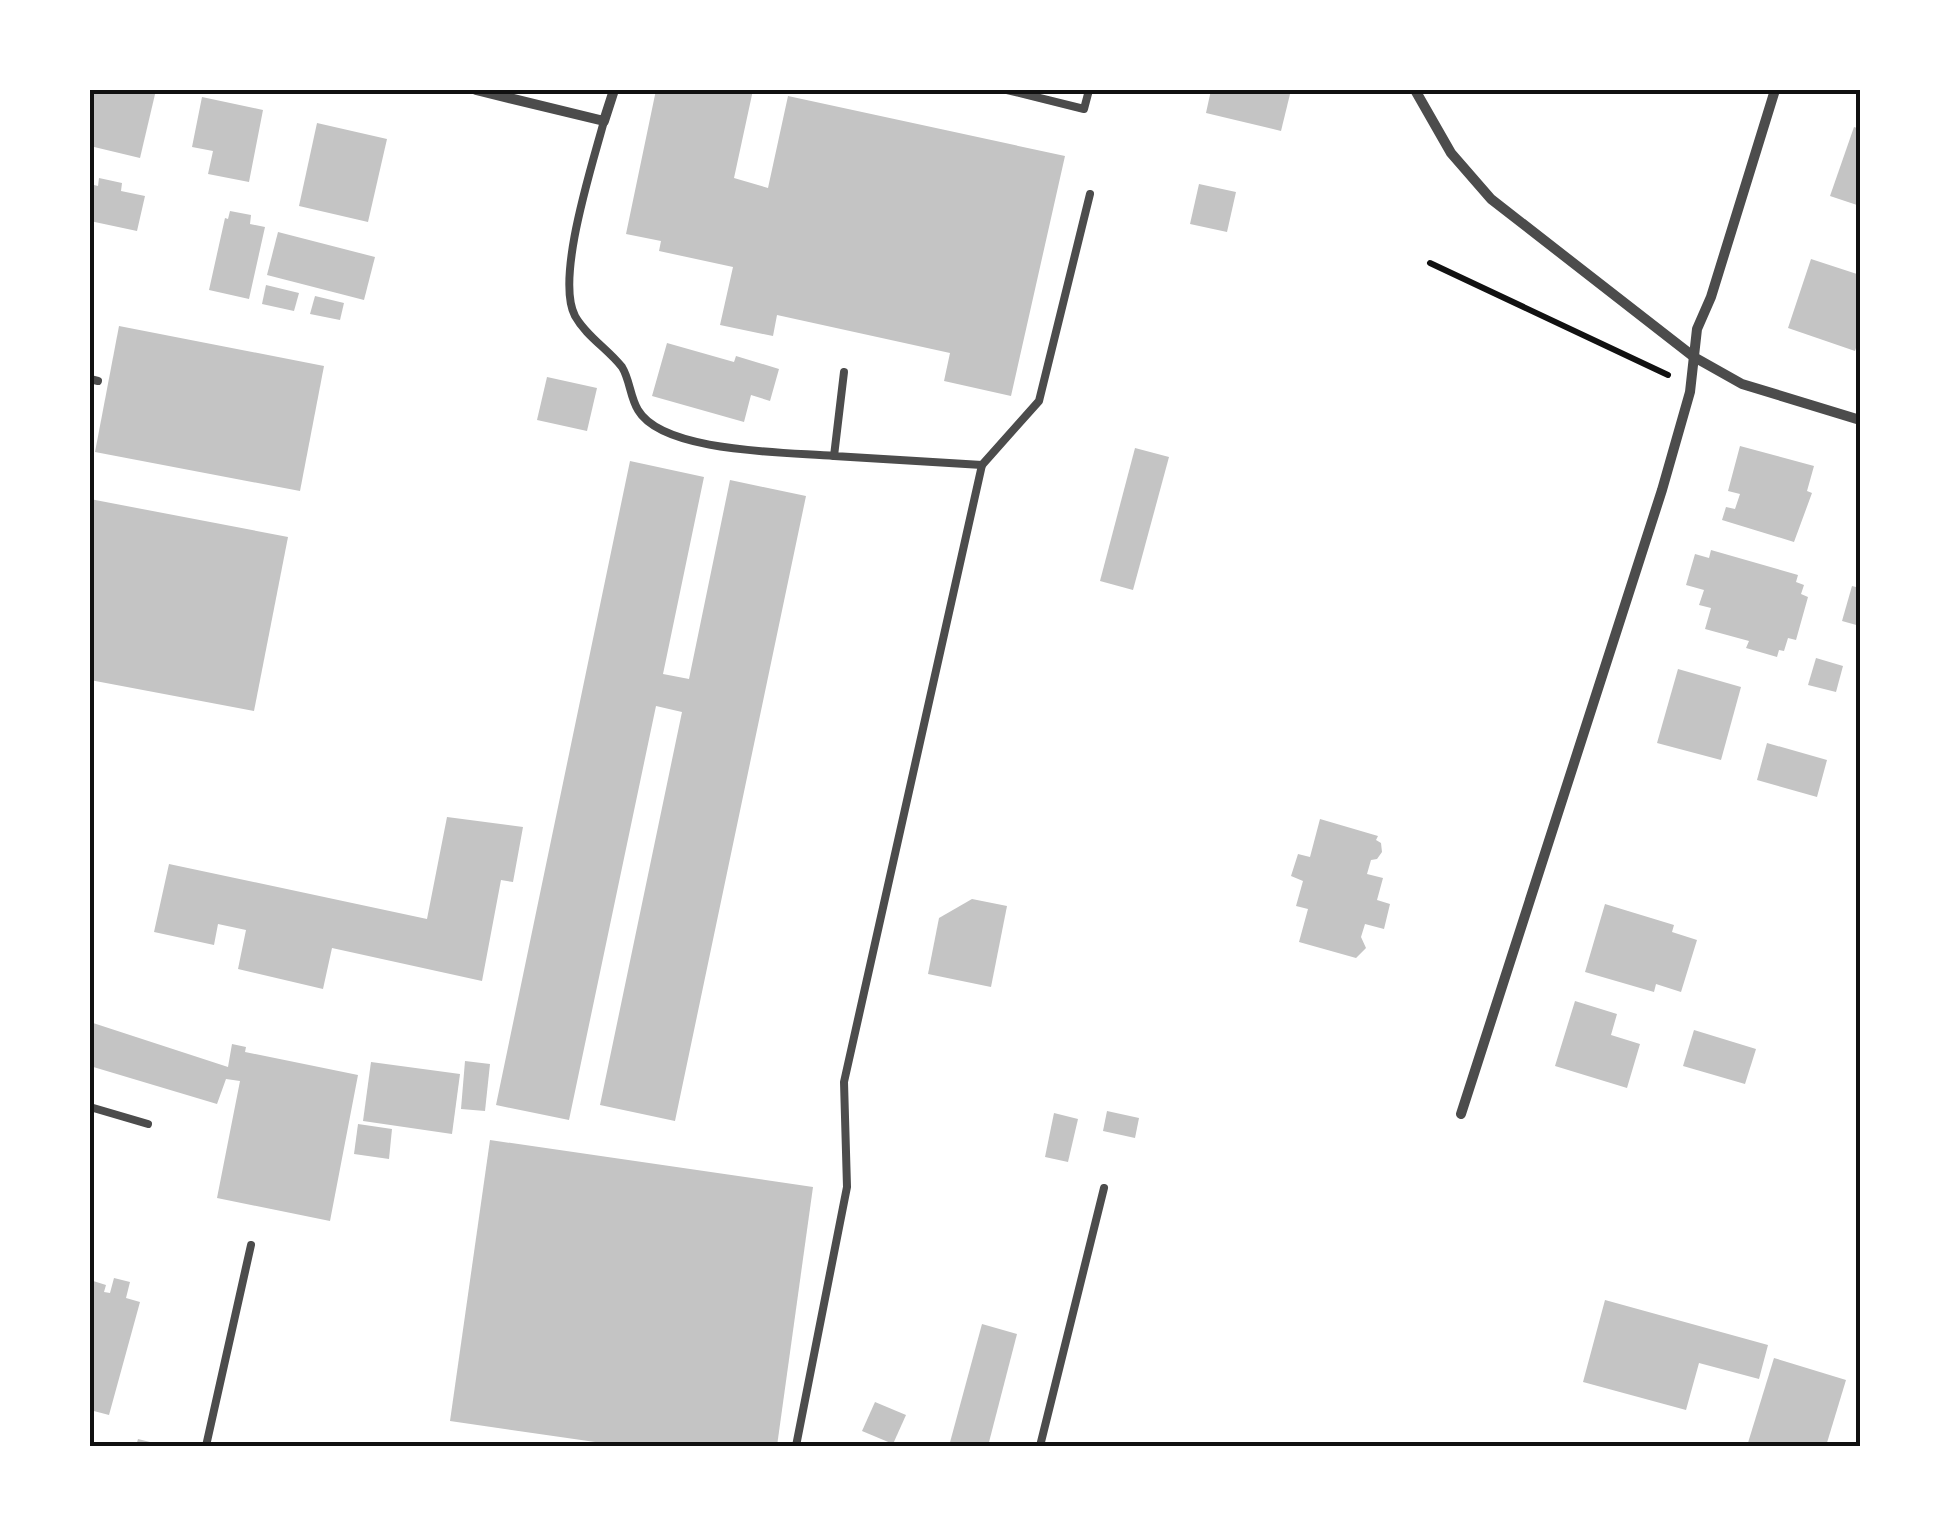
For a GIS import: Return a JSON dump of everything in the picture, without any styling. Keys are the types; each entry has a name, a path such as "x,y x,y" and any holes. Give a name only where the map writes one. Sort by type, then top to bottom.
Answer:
{"street":[{"path":"476,90 604,121 614,90"},
{"path":"1415,90 1451,153 1491,199 1694,357 1742,384 1860,420"},
{"path":"1461,1114 1662,490 1690,386 1697,329 1775,90"}],"lane":[{"path":"1007,90 1084,109 1088,90"},
{"path":"604,121 575,235 570,286 573,312 622,368 636,409 650,423 691,443 982,464"},
{"path":"796,1446 846,1186 844,1082 982,464 1039,401 1090,194"},
{"path":"834,456 844,372"},
{"path":"90,1107 148,1124"},
{"path":"1040,1446 1104,1188"},
{"path":"206,1446 251,1245"}],"path":[{"path":"1430,263 1690,386"}],"building":[{"path":"90,90 156,90 140,158 90,146"},
{"path":"656,90 753,90 734,178 768,188 788,96 1065,156 1011,396 944,381 950,353 777,315 773,336 720,325 733,267 659,251 661,241 626,234"},
{"path":"1211,90 1291,90 1281,131 1206,113"},
{"path":"202,97 263,110 249,182 208,174 213,151 192,147"},
{"path":"317,123 387,139 368,222 299,206"},
{"path":"1854,127 1860,129 1860,206 1830,196"},
{"path":"99,178 122,183 121,191 145,196 137,231 90,221 90,184 98,186"},
{"path":"1199,184 1236,192 1227,232 1190,224"},
{"path":"230,211 251,215 250,224 265,227 249,299 209,290 225,218 228,219"},
{"path":"278,232 375,257 364,300 267,275"},
{"path":"1811,259 1860,275 1860,336 1855,351 1788,328"},
{"path":"266,285 299,293 294,311 262,304"},
{"path":"315,296 344,303 340,320 310,314"},
{"path":"119,326 324,366 300,491 95,452"},
{"path":"667,343 734,362 736,356 779,369 770,401 751,395 744,422 652,396"},
{"path":"547,377 597,388 587,431 537,420"},
{"path":"1740,446 1814,466 1807,491 1812,493 1794,542 1722,520 1726,507 1735,509 1740,494 1728,491"},
{"path":"1135,448 1169,457 1133,590 1100,581"},
{"path":"630,461 704,477 663,674 689,679 730,480 806,496 675,1121 600,1105 682,712 656,706 569,1120 496,1105"},
{"path":"90,499 288,537 254,711 90,680"},
{"path":"1711,550 1798,575 1796,582 1804,585 1801,594 1808,597 1796,640 1788,638 1784,651 1779,650 1777,657 1746,648 1749,641 1705,629 1711,608 1699,605 1704,590 1686,585 1695,554 1709,558"},
{"path":"1852,586 1860,588 1860,626 1842,621"},
{"path":"1816,658 1843,666 1836,692 1808,685"},
{"path":"1678,669 1741,687 1721,760 1657,743"},
{"path":"1767,743 1827,760 1817,797 1757,780"},
{"path":"447,817 523,827 513,882 501,880 482,981 332,948 323,989 238,969 246,930 218,924 214,945 154,932 169,864 427,919"},
{"path":"1320,819 1378,836 1376,840 1381,843 1382,852 1371,860 1367,874 1383,878 1377,900 1390,904 1384,929 1365,924 1361,937 1366,948 1356,958 1299,942 1308,909 1296,906 1303,881 1291,876 1298,854 1310,857"},
{"path":"972,899 1007,906 991,987 928,974 939,918"},
{"path":"1605,904 1674,925 1672,932 1697,940 1681,992 1656,984 1654,992 1585,972"},
{"path":"1575,1001 1617,1014 1611,1035 1640,1044 1627,1088 1555,1066"},
{"path":"90,1022 228,1067 232,1044 246,1047 245,1052 358,1075 330,1221 217,1198 240,1081 226,1079 217,1104 90,1066"},
{"path":"1694,1030 1756,1049 1745,1084 1683,1066"},
{"path":"465,1061 490,1064 485,1111 461,1109"},
{"path":"371,1062 460,1074 452,1134 363,1121"},
{"path":"1107,1111 1139,1118 1135,1138 1103,1131"},
{"path":"1054,1113 1078,1119 1068,1162 1045,1157"},
{"path":"358,1124 392,1129 389,1159 354,1154"},
{"path":"490,1140 813,1187 777,1446 623,1446 450,1421"},
{"path":"114,1278 130,1282 126,1298 140,1302 109,1415 90,1410 90,1280 106,1285 104,1292 110,1293"},
{"path":"1605,1300 1768,1345 1759,1379 1699,1363 1686,1410 1583,1382"},
{"path":"982,1324 1017,1334 988,1446 949,1446"},
{"path":"1774,1358 1846,1380 1826,1446 1747,1446"},
{"path":"875,1402 906,1415 893,1444 862,1431"},
{"path":"138,1439 162,1445 136,1446"}]}
